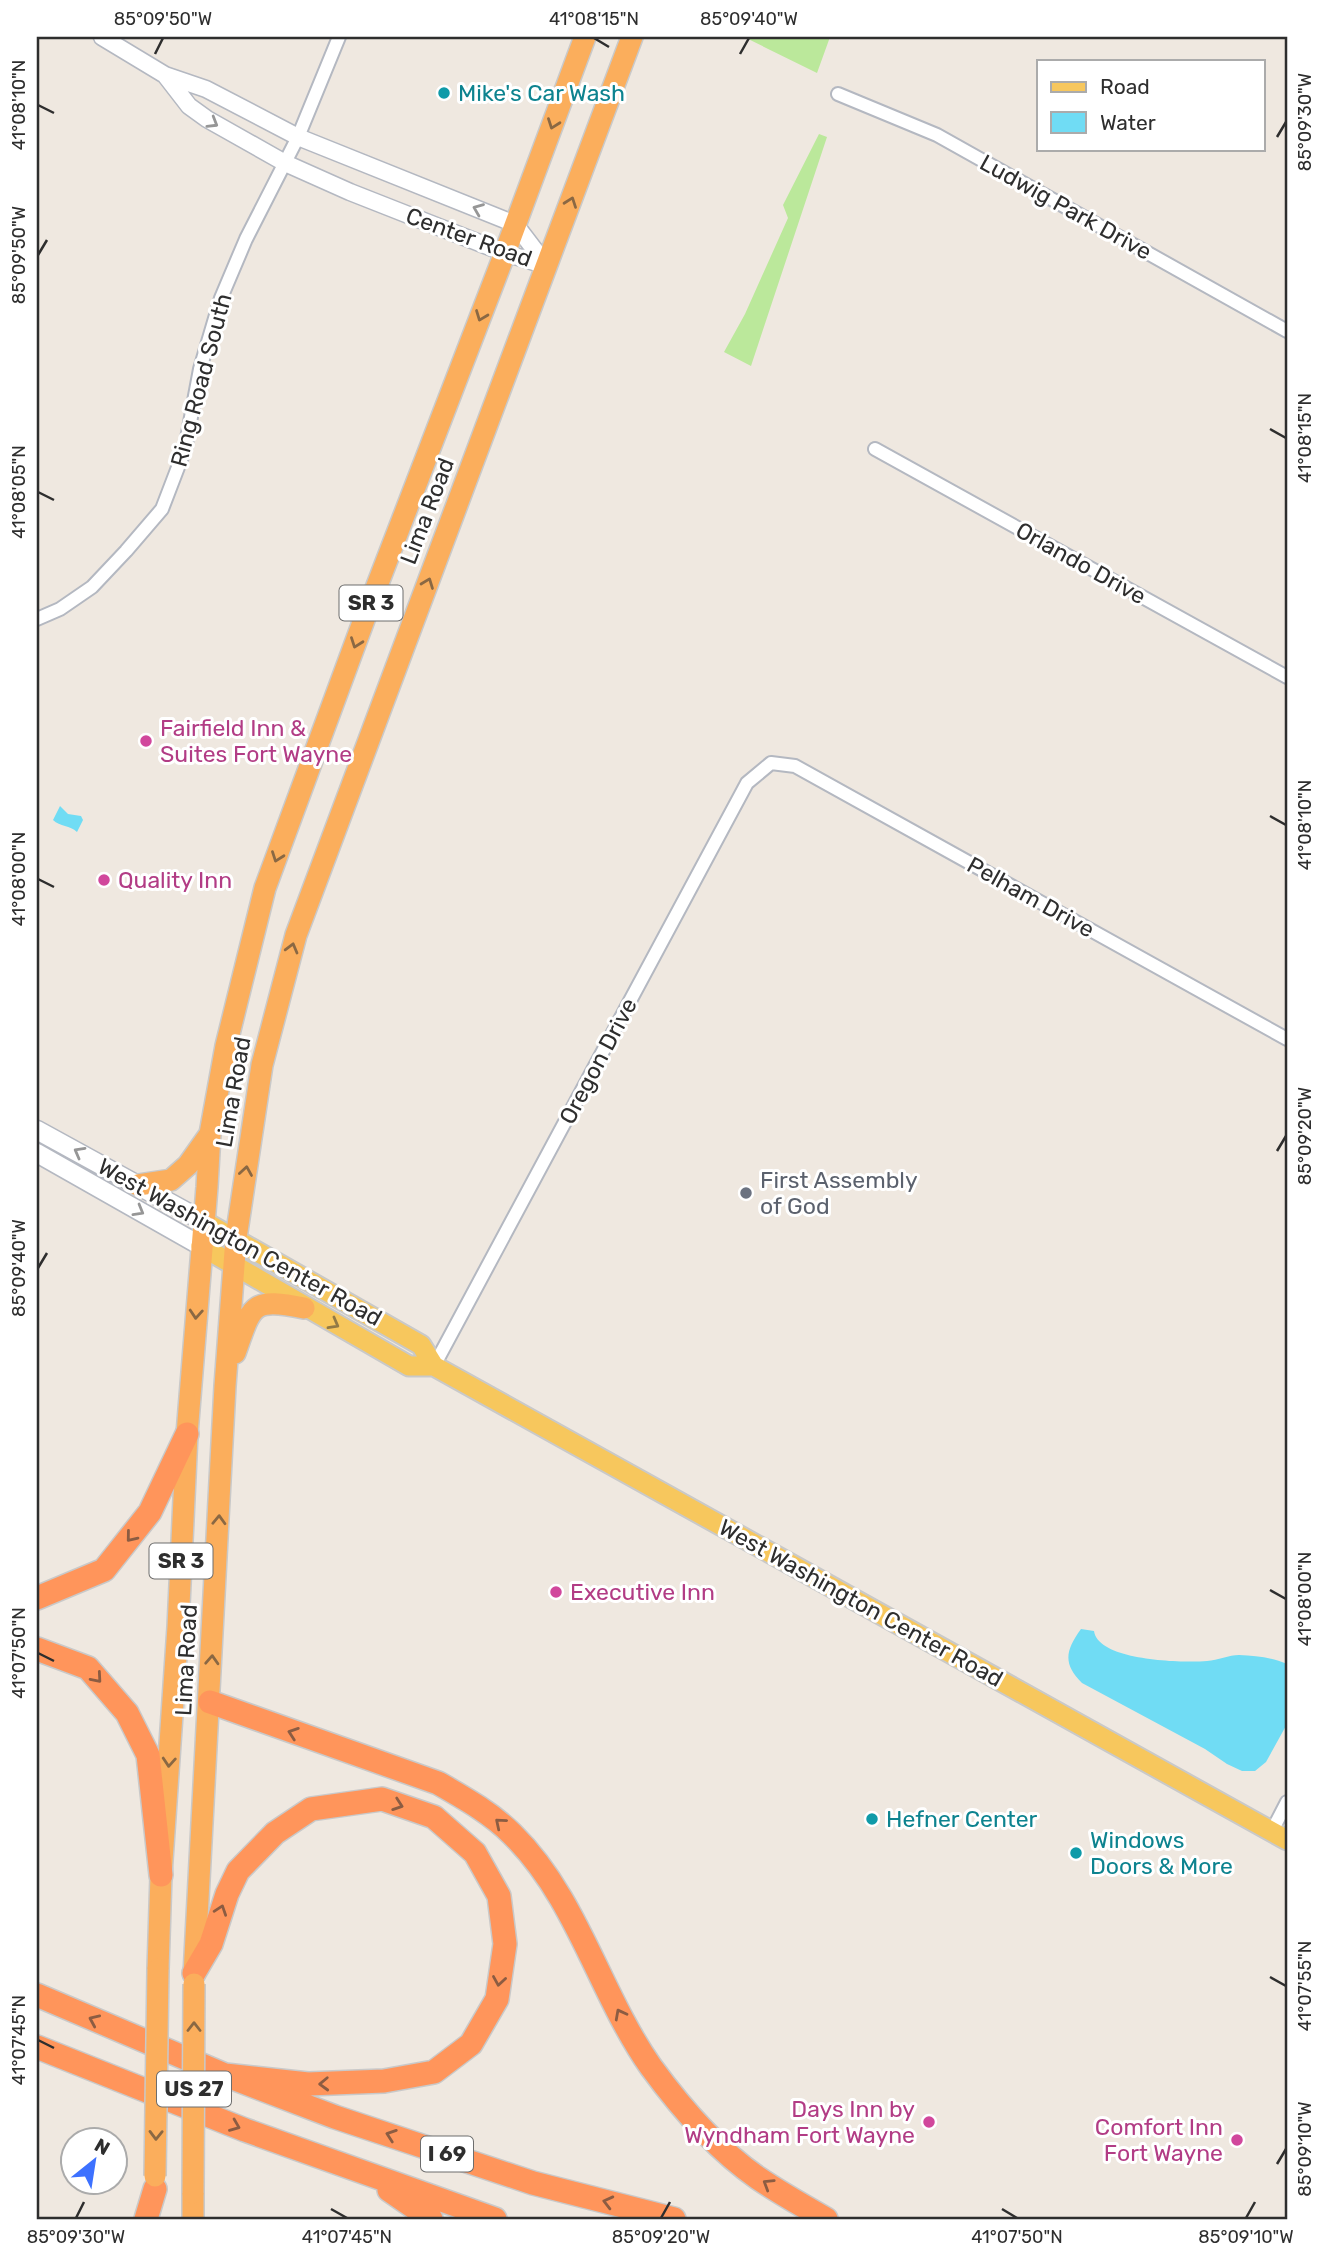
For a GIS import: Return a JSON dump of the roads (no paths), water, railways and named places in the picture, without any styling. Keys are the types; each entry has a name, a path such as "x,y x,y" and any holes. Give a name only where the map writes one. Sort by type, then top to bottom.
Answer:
{"highway":[{"name":"Lima Road","path":"156,2219 161,1875 178,1627 187,1434 209,1133 226,1046 265,888 360,629 585,37"},
{"name":"Lima Road","path":"193,2219 194,1978 226,1378 236,1238 262,1065 296,935 632,37"},
{"path":"138,1185 165,1183 179,1174 209,1133"},
{"path":"226,1378 243,1330 251,1314 259,1306 277,1302 304,1308"},
{"path":"37,1598 104,1570 150,1512 187,1434"},
{"path":"37,1649 88,1668 127,1713 148,1755 161,1875"},
{"path":"210,1702 438,1783 466,1799 511,1832 528,1850 557,1891 627,2027 651,2066 675,2097 714,2141 756,2177 827,2219"},
{"path":"194,1978 211,1944 227,1894 238,1871 275,1833 311,1809 382,1799 434,1817 475,1853 499,1896 505,1944 497,1999 471,2044 434,2072 384,2081 308,2084 225,2075"},
{"name":"I 69","path":"37,1995 225,2075 335,2117 533,2183 674,2219"},
{"name":"I 69","path":"37,2047 245,2130 495,2219"},
{"path":"37,2065 103,2073"},
{"path":"347,2166 397,2194 431,2219"},
{"path":"146,2219 155,2183"}],"main road":[{"name":"West Washington Center Road","path":"37,1130 236,1238 421,1345 434,1366"},
{"name":"West Washington Center Road","path":"37,1153 409,1366 434,1366 1279,1835"}],"street":[{"name":"Center Road","path":"102,37 165,75 206,89 298,137 515,225 547,266"},
{"name":"Ring Road South","path":"37,619 60,609 92,587 162,509 185,449 200,369 221,298 246,239 298,137 339,37"},
{"name":"Center Road","path":"165,75 189,106 285,163 350,192 505,253 547,266"},
{"name":"Ludwig Park Drive","path":"838,94 937,135 1287,331"},
{"name":"Orlando Drive","path":"875,449 1287,677"},
{"name":"Pelham Drive","path":"771,763 795,766 1287,1039"},
{"name":"Oregon Drive","path":"434,1366 747,783 771,763"},
{"path":"1279,1835 1287,1802"}],"water":[{"path":"60,806 68,814 81,816 83,820 77,832 53,820"},
{"path":"1081,1629 1094,1631 1099,1641 1110,1649 1143,1658 1195,1662 1239,1655 1269,1658 1287,1664 1287,1724 1266,1762 1255,1771 1242,1771 1082,1683 1072,1670 1068,1657"}],"place":[{"name":"Mike's Car Wash","path":"444,93"},
{"name":"Fairfield Inn & Suites Fort Wayne","path":"146,741"},
{"name":"Quality Inn","path":"104,880"},
{"name":"First Assembly of God","path":"746,1193"},
{"name":"Executive Inn","path":"556,1592"},
{"name":"Hefner Center","path":"872,1819"},
{"name":"Windows Doors & More","path":"1076,1853"},
{"name":"Days Inn by Wyndham Fort Wayne","path":"929,2122"},
{"name":"Comfort Inn Fort Wayne","path":"1237,2140"}]}
